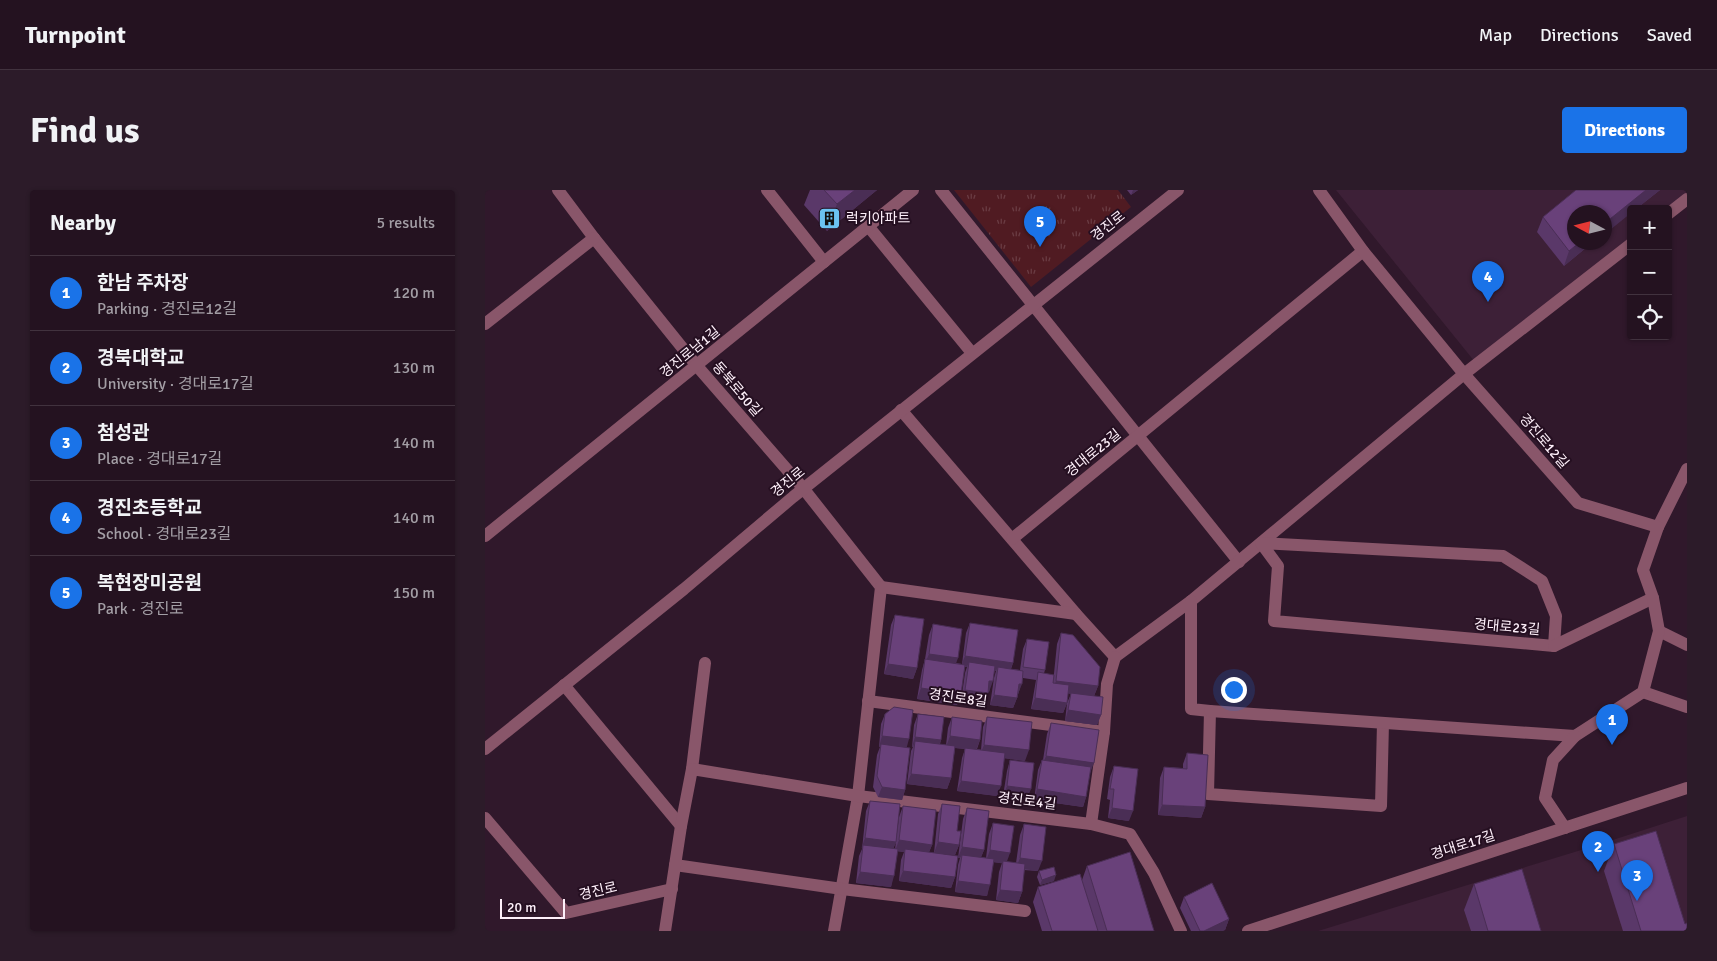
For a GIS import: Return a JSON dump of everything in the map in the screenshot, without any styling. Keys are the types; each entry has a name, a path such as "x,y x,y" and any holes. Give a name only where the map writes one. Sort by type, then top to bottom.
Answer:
{"street":[{"name":"동북로50길","path":"557,190 593,238 697,366 803,488"},
{"path":"767,190 824,262"},
{"name":"경진로남1길","path":"485,536 913,190"},
{"path":"941,190 1137,436 1363,251"},
{"name":"경진로","path":"485,749 684,589 803,488 1178,190"},
{"name":"경진로12길","path":"1319,190 1363,251 1464,374 1578,503 1658,527"},
{"path":"1672,211 1687,199"},
{"path":"869,226 972,353"},
{"path":"485,324 593,238"},
{"path":"1091,824 1104,732 1107,684 1115,657 1191,601 1464,374 1627,247"},
{"path":"901,410 1115,657"},
{"name":"경대로23길","path":"1012,539 1137,436 1239,562"},
{"path":"1565,828 1545,798 1553,760 1575,736 1643,692 1659,631 1653,598 1643,570 1658,527 1687,469"},
{"path":"803,488 881,587 1076,614"},
{"name":"경대로23길","path":"1261,543 1503,556 1542,581 1556,616 1554,646 1274,621 1278,566 1261,543"},
{"path":"834,931 858,796 881,587"},
{"path":"1554,646 1653,598"},
{"path":"1191,601 1191,708 1210,711 1575,736"},
{"path":"1659,631 1687,645"},
{"path":"665,931 692,768 705,663"},
{"path":"564,685 681,826"},
{"path":"1643,692 1687,707"},
{"name":"경진로8길","path":"868,701 1104,732"},
{"path":"1210,711 1208,794 1381,806 1383,723"},
{"name":"경진로4길","path":"692,768 858,796 1091,824 1130,834 1154,874 1181,931"},
{"name":"경대로17길","path":"1248,931 1687,788"},
{"name":"경진로","path":"485,818 567,914 672,889"},
{"path":"675,865 842,889 1025,911"}],"shaded area":[{"path":"1336,190 1687,190 1687,193 1672,205 1627,205 1627,240 1475,362"},
{"path":"1687,816 1687,931 1318,931 1591,847"}],"green space":[{"path":"954,190 1118,190 1131,207 1031,287"}],"building":[{"path":"824,190 855,190 837,204"},
{"path":"1576,190 1646,190 1612,217 1612,205 1567,205 1567,248 1543,217"},
{"path":"895,615 924,619 917,668 888,664"},
{"path":"970,623 1018,630 1013,663 965,656"},
{"path":"933,624 962,629 958,658 929,654"},
{"path":"1061,633 1073,635 1100,667 1098,686 1056,681"},
{"path":"1027,639 1049,642 1045,670 1023,667"},
{"path":"925,659 965,665 961,694 921,688"},
{"path":"969,662 995,666 993,681 989,681 988,693 965,690"},
{"path":"998,667 1023,671 1022,684 1019,684 1017,698 994,695"},
{"path":"1038,672 1054,675 1053,683 1069,685 1067,703 1035,698"},
{"path":"1071,693 1103,697 1101,715 1068,710"},
{"path":"894,707 913,710 909,739 882,736 885,714"},
{"path":"918,714 944,717 941,740 915,737"},
{"path":"952,717 982,721 980,740 950,736"},
{"path":"987,717 1032,722 1029,750 984,745"},
{"path":"1051,723 1099,730 1094,763 1046,756"},
{"path":"915,741 955,746 951,778 911,774"},
{"path":"881,744 910,748 905,790 882,787 877,776"},
{"path":"965,748 1005,753 1001,786 961,781"},
{"path":"1187,753 1208,755 1205,807 1162,805 1164,767 1187,769"},
{"path":"1010,760 1034,763 1031,789 1007,786"},
{"path":"1042,760 1091,767 1086,797 1037,789"},
{"path":"1114,766 1138,769 1133,811 1112,808 1114,789 1110,789"},
{"path":"870,801 900,804 896,842 865,838"},
{"path":"942,804 960,806 957,831 961,831 959,845 938,842"},
{"path":"903,806 936,810 932,845 899,840"},
{"path":"967,808 989,811 984,850 962,847"},
{"path":"993,823 1014,826 1010,853 990,850"},
{"path":"1024,824 1046,827 1042,861 1020,858"},
{"path":"1656,831 1685,924 1687,923 1687,931 1641,931 1614,844"},
{"path":"863,845 898,849 894,876 860,872"},
{"path":"905,849 958,856 955,877 903,871"},
{"path":"1130,852 1154,931 1107,931 1087,866"},
{"path":"962,855 994,859 990,885 958,881"},
{"path":"1003,861 1025,864 1022,892 1000,890"},
{"path":"1054,867 1056,875 1042,880 1039,871"},
{"path":"1522,869 1541,931 1488,931 1474,884"},
{"path":"1080,874 1098,931 1052,931 1038,887"},
{"path":"1212,883 1229,919 1204,931 1200,931 1184,897"}],"place":[{"name":"럭키아파트","path":"830,218"},
{"name":"복현장미공원","path":"1040,247"},
{"name":"경진초등학교","path":"1488,302"},
{"name":"한남 주차장","path":"1612,745"},
{"name":"경북대학교","path":"1598,872"},
{"name":"첨성관","path":"1637,901"}]}
